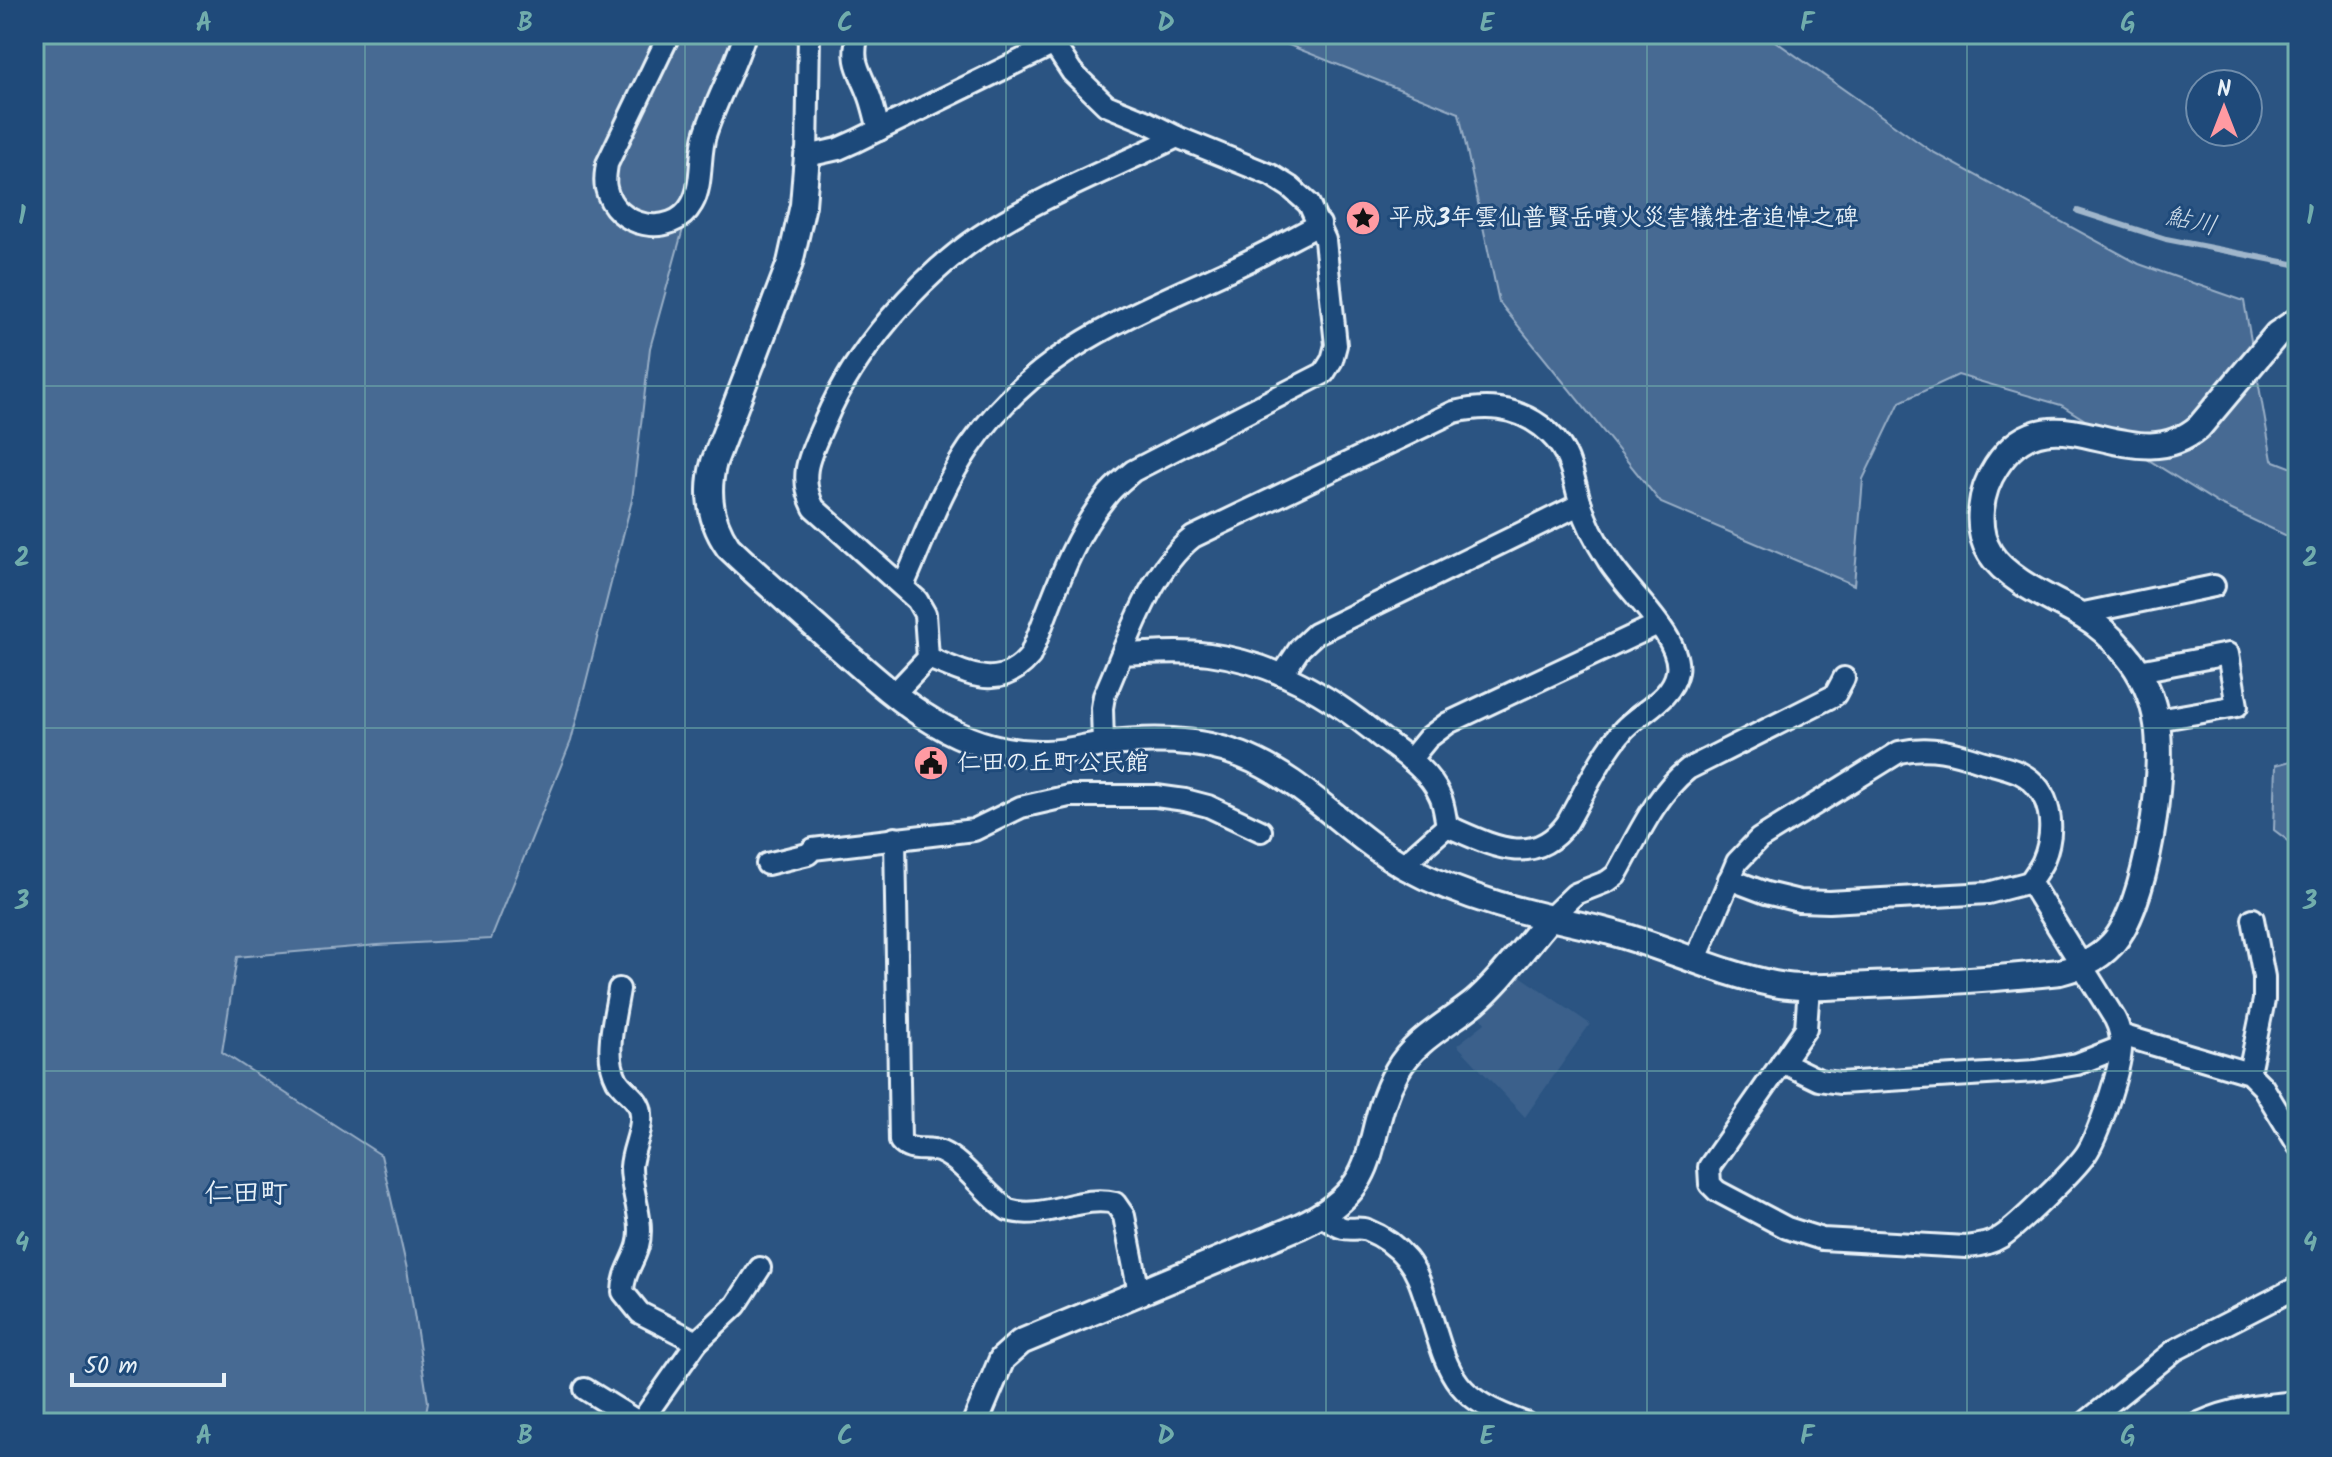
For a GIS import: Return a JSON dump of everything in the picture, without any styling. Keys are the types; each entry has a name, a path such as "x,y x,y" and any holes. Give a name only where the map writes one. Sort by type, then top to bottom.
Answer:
{"street":[{"path":"668,37 607,164 605,178 606,190 613,204 631,221 646,225 662,225 678,220 690,209 698,195 700,154 705,133 745,34"},
{"path":"809,34 803,205 790,263 710,476 710,505 719,534 728,547 893,695 933,724 989,748 1018,753 1049,753 1155,740 1215,746 1243,756 1307,791 1403,865 1457,891 1501,907 1650,943 1748,978 1809,987 2036,975 2080,967 2113,943 2132,914 2142,884 2157,781 2160,748 2157,720 2139,671 2110,637 2079,614 2028,585 1991,556 1984,542 1981,512 1986,490 1996,467 2015,447 2042,433 2071,430 2131,446 2178,441 2199,427 2277,334 2298,320"},
{"path":"858,34 854,49 855,65 870,97 879,130"},
{"path":"807,156 838,149 879,130 1050,39 1072,72 1106,105 1271,175 1309,204 1320,224 1328,258 1336,345 1324,373 1133,471 1108,494 1075,546 1030,656 1020,668 1006,676 978,677 928,658"},
{"path":"893,695 928,658 925,614 903,586 814,508 805,484 809,458 830,409 850,373 909,298 943,265 980,236 1031,207 1177,137"},
{"path":"903,586 948,484 969,448 997,413 1048,364 1100,331 1320,224"},
{"path":"1103,744 1102,708 1123,654 1164,565 1193,537 1454,412 1486,406 1501,408 1529,418 1542,427 1568,457 1589,525 1608,561 1675,648 1677,674 1664,697 1638,716 1616,739 1559,833 1535,847 1506,850 1447,826"},
{"path":"1282,675 1300,648 1315,634 1581,504"},
{"path":"2079,614 2214,586"},
{"path":"1410,760 1428,738 1448,723 1658,624"},
{"path":"1123,654 1209,654 1237,659 1316,689 1345,708 1428,777 1440,796 1447,826"},
{"path":"2139,671 2228,654 2237,706 2157,720"},
{"path":"975,1423 1002,1359 1021,1342 1322,1216 1346,1198 1372,1154 1386,1095 1397,1070 1415,1047 1477,1001 1575,894 1616,875 1663,794 1681,774 1835,695 1844,678"},
{"path":"1696,959 1729,879 1737,862 1759,839 1899,752 1933,748 1949,750 2020,773 2034,782 2045,796 2050,812 2043,862 2030,882 1988,893 1799,901 1729,879"},
{"path":"767,864 808,854 813,849 974,830 1021,807 1069,796 1156,796 1185,800 1208,806 1261,831"},
{"path":"1403,865 1447,826"},
{"path":"895,838 900,1141 911,1149 928,1149 949,1157 1008,1210 1020,1214 1098,1202 1115,1203 1124,1216 1139,1293"},
{"path":"1809,987 1806,1028 1709,1167 1710,1184 1717,1191 1787,1228 1822,1239 1966,1247 1983,1245 2001,1237 2085,1156 2098,1127 2120,1058 2121,1041 2115,1019 2030,882"},
{"path":"2249,1073 2264,988 2253,919"},
{"path":"619,989 611,1045 612,1063 615,1076 639,1104 642,1118 631,1162 631,1184 640,1228 638,1246 627,1268 623,1292 640,1313 697,1342"},
{"path":"1782,1062 1819,1080 1840,1083 2036,1071 2077,1064 2121,1041 2249,1073 2263,1087 2298,1145"},
{"path":"1322,1216 1341,1228 1366,1229 1389,1242 1407,1260 1420,1281 1444,1360 1457,1383 1473,1400 1494,1412 1525,1423"},
{"path":"585,1389 640,1423 697,1342 736,1305 760,1268"},
{"path":"2085,1423 2175,1350 2298,1287"},
{"path":"2199,1423 2222,1412 2298,1402"}],"shaded area":[{"path":"34,34 737,34 650,348 632,500 571,741 491,939 237,957 222,1052 381,1155 407,1269 428,1402 424,1423 34,1423"},
{"path":"1261,34 1765,34 1931,151 2139,264 2244,301 2272,460 2298,470 2298,541 2219,504 2061,405 1958,375 1900,402 1863,479 1854,585 1661,503 1499,302 1459,113"},
{"path":"2298,759 2298,848 2274,830 2276,765"},
{"path":"1519,975 1590,1024 1525,1117 1457,1045 1485,1023 1480,1015"}],"waterway":[{"name":"鮎川","path":"2078,211 2166,239 2298,265"}],"place":[{"name":"平成3年雲仙普賢岳噴火災害犠牲者追悼之碑","path":"1363,218"},
{"name":"仁田の丘町公民館","path":"931,763"}],"district":[{"name":"仁田町","path":"246,1194"}]}
